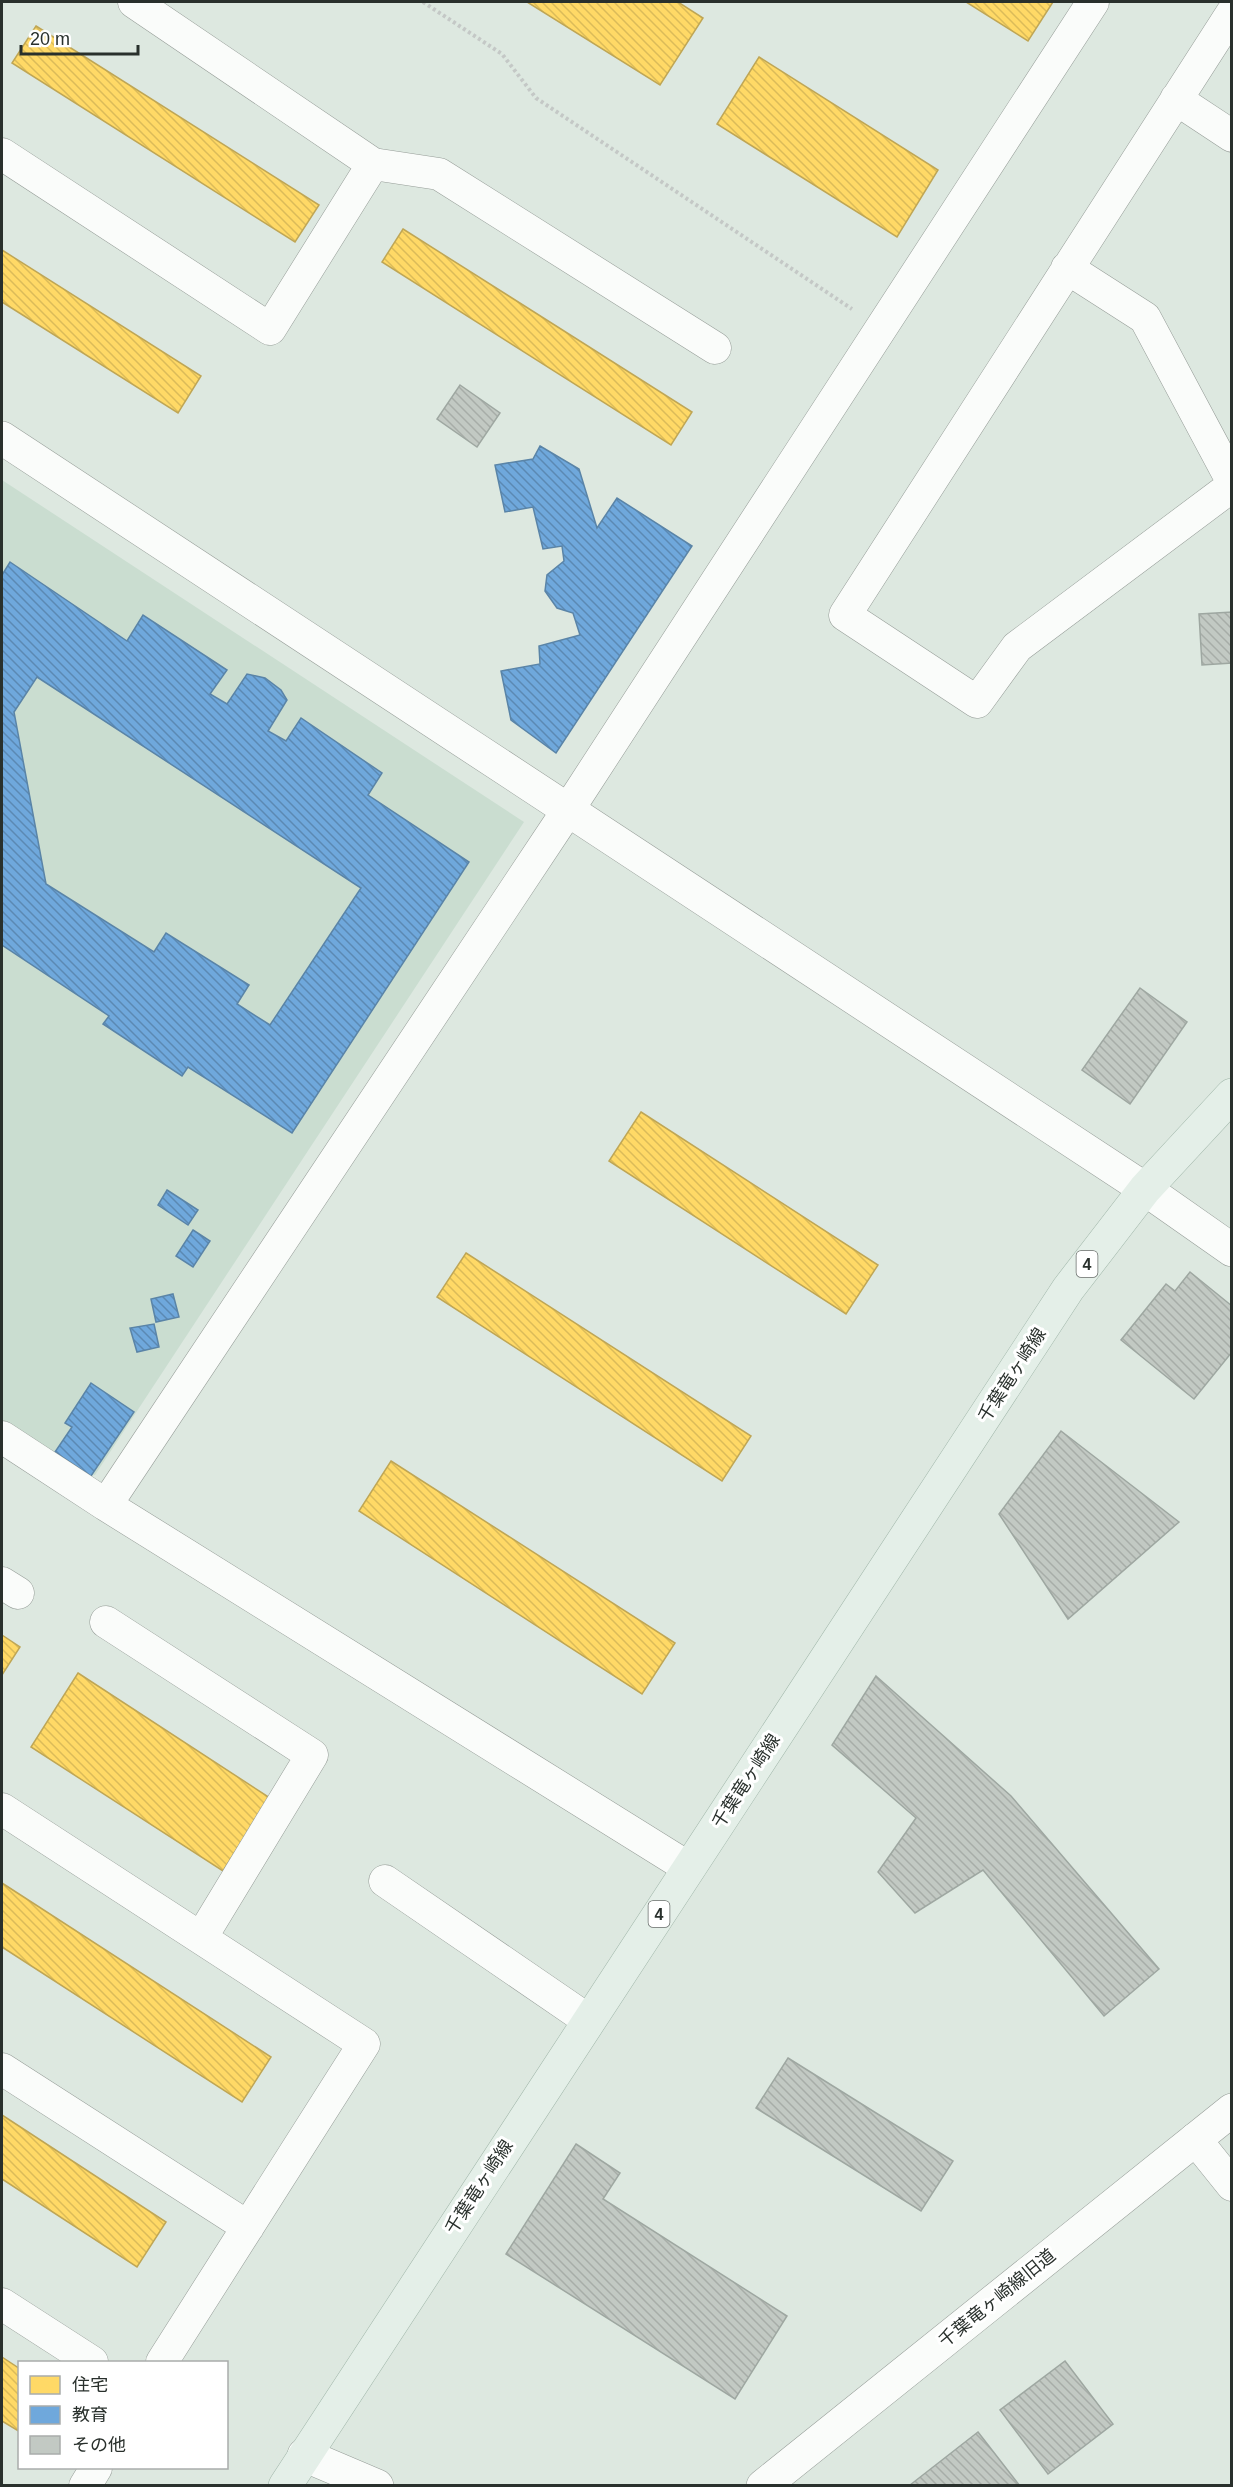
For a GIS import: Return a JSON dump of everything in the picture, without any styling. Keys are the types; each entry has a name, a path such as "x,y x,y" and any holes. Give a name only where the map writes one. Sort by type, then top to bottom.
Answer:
{"main road":[{"name":"千葉竜ヶ崎線","path":"285,2486 1068,1290 1145,1189 1232,1095"}],"street":[{"path":"134,2 373,164 439,174 715,348"},
{"path":"106,1505 568,810 1093,2"},
{"path":"1232,13 845,615 977,702 1017,647 1232,486"},
{"path":"1176,99 1232,136"},
{"path":"2,154 270,329 373,164"},
{"path":"1067,268 1145,318 1232,481"},
{"path":"2,438 1145,1189 1232,1250"},
{"path":"2,1437 106,1505 689,1868"},
{"path":"106,1622 312,1755 201,1938"},
{"path":"2,1809 364,2044 163,2361"},
{"path":"385,1881 588,2020"},
{"path":"2,2069 249,2227"},
{"name":"千葉竜ヶ崎線旧道","path":"763,2486 1232,2110"},
{"path":"1195,2139 1232,2185"},
{"path":"2,2304 90,2361"},
{"path":"304,2455 377,2486"},
{"path":"85,2486 95,2469"}],"path":[{"path":"423,2 502,54 536,98 882,329"}],"shaded area":[{"path":"2,480 524,822 95,1475 83,1477 2,1424"}],"building: 住宅":[{"path":"527,2 678,2 703,18 660,85"},
{"path":"966,2 1053,2 1028,41"},
{"path":"36,26 319,205 295,242 12,63"},
{"path":"759,57 938,170 897,237 717,124"},
{"path":"403,229 692,412 671,445 382,262"},
{"path":"2,250 201,376 178,413 2,302"},
{"path":"641,1112 878,1265 846,1314 609,1161"},
{"path":"466,1253 751,1436 722,1481 437,1297"},
{"path":"391,1461 675,1643 642,1694 359,1511"},
{"path":"2,1635 20,1647 2,1675"},
{"path":"78,1673 270,1798 223,1871 31,1747"},
{"path":"2,1883 271,2057 242,2102 2,1947"},
{"path":"2,2115 166,2222 137,2267 2,2179"},
{"path":"2,2357 18,2368 18,2431 2,2421"}],"building: 教育":[{"path":"540,446 579,469 597,528 617,498 692,546 556,753 511,720 501,671 540,664 539,646 580,635 573,613 557,608 545,591 547,575 564,561 562,546 543,549 533,507 505,512 495,465 533,459"},
{"path":"10,562 127,641 143,615 227,670 210,694 227,704 247,674 265,678 281,690 287,700 268,731 286,741 301,718 382,773 368,795 469,862 292,1133 188,1067 182,1076 103,1024 109,1016 2,945 2,575","holes":["37,677 361,888 270,1025 237,1004 249,985 166,933 154,952 46,884 14,712"]},
{"path":"167,1190 198,1210 188,1225 158,1205"},
{"path":"193,1230 210,1241 193,1267 176,1256"},
{"path":"173,1294 179,1317 156,1322 151,1299"},
{"path":"154,1324 159,1347 137,1352 130,1328"},
{"path":"91,1383 134,1412 91,1476 55,1452 72,1427 65,1423"}],"building: その他":[{"path":"460,385 500,413 477,447 437,419"},
{"path":"1232,612 1232,663 1202,665 1199,614"},
{"path":"1140,988 1187,1022 1130,1104 1082,1070"},
{"path":"1190,1272 1232,1306 1232,1352 1194,1399 1121,1340 1166,1284 1175,1291"},
{"path":"1061,1431 1179,1522 1068,1619 999,1514"},
{"path":"876,1676 1011,1796 1159,1969 1104,2016 983,1870 915,1913 878,1872 916,1818 832,1745"},
{"path":"788,2058 953,2161 921,2211 756,2108"},
{"path":"576,2144 620,2173 603,2199 787,2316 735,2399 506,2254"},
{"path":"1065,2361 1113,2424 1048,2474 1000,2410"},
{"path":"978,2432 1020,2486 910,2486 910,2485"}]}
